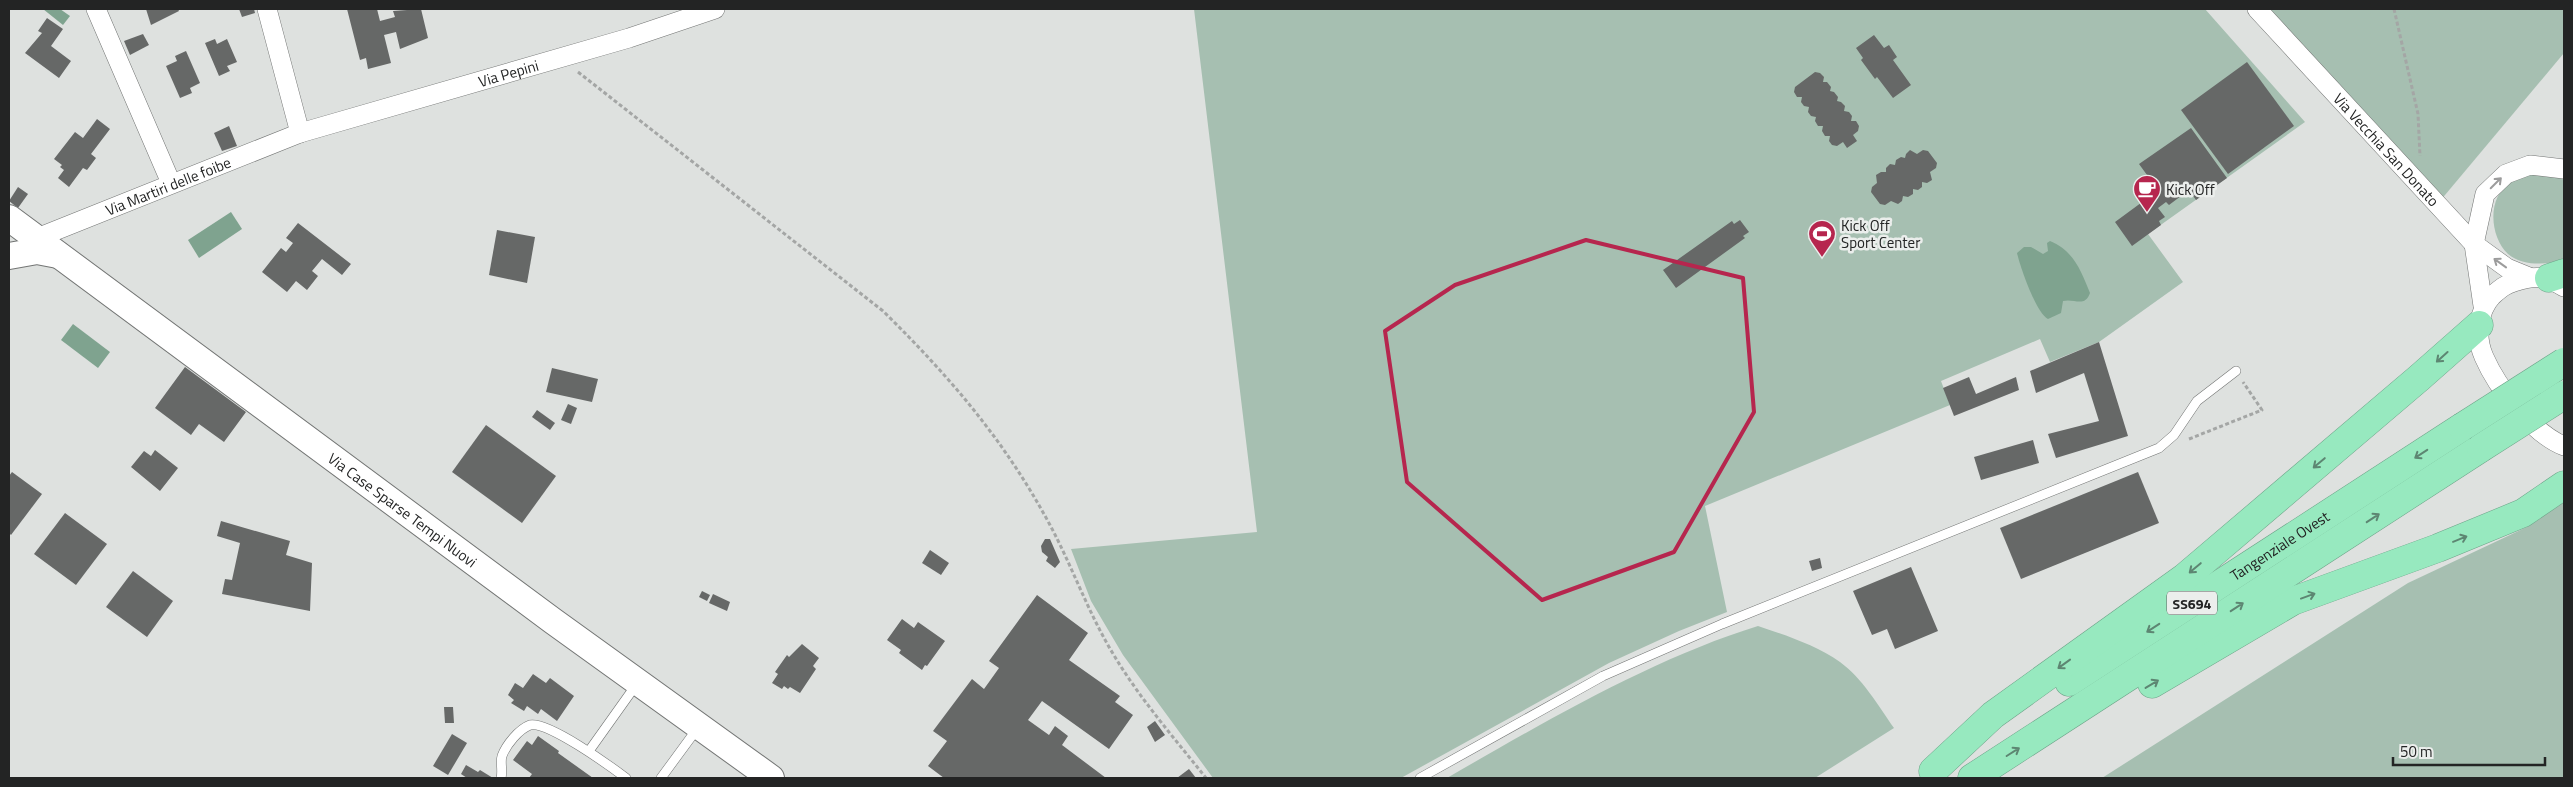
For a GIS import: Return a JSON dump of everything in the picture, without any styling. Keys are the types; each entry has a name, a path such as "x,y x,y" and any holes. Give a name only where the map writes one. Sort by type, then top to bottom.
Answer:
{"highway":[{"path":"1927,774 1993,715 2185,576 2419,378 2481,315"},
{"name":"Tangenziale Ovest","path":"1927,774 2564,362"},
{"name":"Tangenziale Ovest","path":"1972,778 2564,395"},
{"path":"2074,713 2124,701 2293,601 2438,548 2523,513 2564,485"}],"street":[{"path":"96,9 171,183"},
{"path":"267,9 300,133"},
{"name":"Via Pepini","path":"300,133 629,38 715,9"},
{"name":"Via Vecchia San Donato","path":"2256,9 2474,244 2507,268 2552,279"},
{"name":"Via Martiri delle foibe","path":"37,238 300,133"},
{"path":"2564,169 2530,165 2506,174 2485,194 2474,244 2483,355 2498,381 2534,427 2564,446"},
{"name":"Via Case Sparse Tempi Nuovi","path":"9,218 771,778"},
{"path":"9,256 37,251 58,255"},
{"path":"2481,315 2503,285 2552,279"}],"lane":[{"path":"1420,778 1603,676 1722,624 2159,448 2174,435 2197,401 2236,371"},
{"path":"589,752 638,682"},
{"path":"501,778 502,756 518,732 531,725 545,727 589,752 626,778"},
{"path":"661,778 699,726"}],"path":[{"path":"2394,9 2418,114 2420,164 2418,184"},
{"path":"559,58 883,311 928,356 980,415 1015,465 1050,526 1084,601 1115,657 1206,778"},
{"path":"2185,440 2262,410 2236,371"}],"highlighted area":[{"path":"1586,240 1743,278 1754,412 1674,552 1542,600 1407,482 1385,331 1455,285"}],"shaded area":[{"path":"43,9 60,9 70,16 63,25"},
{"path":"1194,9 2205,9 2305,122 2148,234 2183,282 2099,342 2050,362 2040,339 1941,381 1950,405 1705,506 1727,612 1679,631 1609,663 1401,778 1213,778 1123,655 1091,601 1071,549 1257,532"},
{"path":"2268,9 2564,9 2564,53 2440,201"},
{"path":"2533,173 2555,174 2564,180 2564,261 2535,264 2521,261 2508,254 2497,237 2493,217 2494,206 2503,188 2519,178"},
{"path":"231,212 242,229 199,258 188,240"},
{"path":"2050,241 2071,256 2080,270 2090,293 2088,298 2079,302 2063,301 2061,313 2048,319 2043,315 2034,299 2017,253 2024,247 2031,247 2043,254 2048,251 2047,243"},
{"path":"73,324 110,352 98,368 61,340"},
{"path":"2564,502 2564,778 2102,778 2408,583 2527,527"},
{"path":"1758,626 1811,646 1831,656 1848,668 1863,684 1894,728 1815,778 1447,778 1599,693 1719,639"}],"building":[{"path":"146,9 178,9 179,11 151,25"},
{"path":"239,9 254,9 255,13 242,17"},
{"path":"347,9 377,9 380,21 395,17 393,11 421,9 428,38 400,49 396,32 384,35 391,63 368,69 366,58 360,60"},
{"path":"47,18 63,29 51,46 71,61 59,78 25,53 42,33 38,31"},
{"path":"143,34 149,45 130,55 124,41"},
{"path":"1874,35 1884,48 1889,45 1897,57 1893,60 1911,85 1893,98 1877,77 1875,79 1861,60 1863,58 1856,48"},
{"path":"215,39 217,44 227,39 237,62 227,66 230,71 219,76 205,43"},
{"path":"186,51 200,83 190,88 192,93 180,98 166,66 177,61 175,56"},
{"path":"2247,62 2294,126 2228,174 2181,110"},
{"path":"1815,72 1820,73 1824,77 1823,82 1827,82 1831,87 1830,91 1834,92 1838,97 1837,101 1845,106 1844,111 1849,112 1852,116 1851,121 1856,121 1859,126 1858,131 1853,135 1857,141 1847,148 1843,142 1837,146 1832,145 1829,141 1830,136 1825,136 1822,131 1823,126 1818,126 1815,121 1816,117 1811,116 1808,112 1809,107 1804,106 1801,102 1802,97 1797,97 1794,92 1795,87"},
{"path":"97,119 110,129 91,154 96,158 87,170 83,168 69,187 58,178 64,170 60,167 62,165 54,159 75,132 83,138"},
{"path":"229,126 237,146 222,151 214,133"},
{"path":"2191,128 2227,178 2196,200 2189,190 2169,205 2166,202 2158,208 2165,217 2159,221 2161,225 2132,246 2115,222 2149,197 2138,182 2147,175 2139,164"},
{"path":"1910,150 1917,154 1923,150 1928,151 1937,163 1936,168 1930,172 1932,180 1927,183 1922,182 1922,187 1918,190 1913,189 1913,194 1908,197 1903,196 1902,201 1898,204 1891,201 1885,205 1880,204 1871,192 1872,187 1877,183 1876,175 1886,172 1886,168 1890,164 1895,165 1896,160 1901,157 1905,158"},
{"path":"18,187 28,194 18,208 9,201"},
{"path":"1740,220 1749,232 1743,236 1745,238 1676,288 1663,270 1732,221 1734,224"},
{"path":"298,223 351,264 342,275 322,259 312,271 318,276 307,290 296,281 287,292 262,272 281,248 286,252 293,243 286,238"},
{"path":"497,230 535,237 527,283 489,275"},
{"path":"2099,342 2128,436 2056,458 2048,434 2099,421 2084,373 2036,393 2030,371"},
{"path":"185,367 246,412 224,442 199,424 191,435 155,408"},
{"path":"552,368 598,379 592,402 546,392"},
{"path":"1969,377 1976,394 2016,377 2019,390 1954,416 1943,388"},
{"path":"568,404 577,408 571,424 561,420"},
{"path":"537,410 555,423 550,430 532,417"},
{"path":"486,425 556,476 522,523 452,472"},
{"path":"2033,440 2039,463 1981,480 1974,457"},
{"path":"155,450 178,468 160,491 131,467 144,451 151,456"},
{"path":"12,472 42,494 11,535 9,533 9,476"},
{"path":"2138,472 2159,523 2021,579 2000,528"},
{"path":"65,513 107,544 76,585 34,554"},
{"path":"221,521 290,541 286,555 312,563 310,611 222,594 225,579 232,580 240,543 217,536"},
{"path":"1045,539 1050,539 1060,562 1055,568 1046,561 1048,557 1042,552 1041,546"},
{"path":"930,550 949,563 941,575 922,563"},
{"path":"1820,558 1822,568 1812,571 1809,561"},
{"path":"1911,567 1938,631 1895,649 1887,629 1872,635 1853,591"},
{"path":"133,571 173,601 147,637 106,607"},
{"path":"702,591 710,595 707,601 699,597"},
{"path":"713,594 730,602 727,611 709,603"},
{"path":"1037,595 1088,633 1069,660 1120,696 1115,702 1133,715 1109,749 1042,701 1028,720 1049,735 1055,726 1068,736 1062,745 1106,778 944,778 928,766 947,741 933,731 972,679 984,689 999,668 989,661"},
{"path":"902,619 914,628 918,622 945,641 922,670 899,653 901,650 887,640"},
{"path":"802,644 819,658 813,666 816,669 800,693 790,687 788,689 784,686 782,689 772,683 778,674 775,672 787,655 789,657"},
{"path":"533,674 546,683 550,678 574,696 557,721 541,709 538,714 527,706 524,711 511,703 514,700 508,695 515,683 523,688"},
{"path":"444,707 453,707 454,723 445,723"},
{"path":"1155,721 1165,735 1155,742 1147,727"},
{"path":"452,734 467,743 448,775 433,766"},
{"path":"538,736 593,778 529,778 532,774 513,760 527,741 532,745"},
{"path":"466,765 478,772 480,770 493,778 467,778 461,774"},
{"path":"1189,769 1196,778 1177,778"}],"place":[{"name":"Kick Off","path":"2147,213"},
{"name":"Kick Off Sport Center","path":"1822,258"}]}
